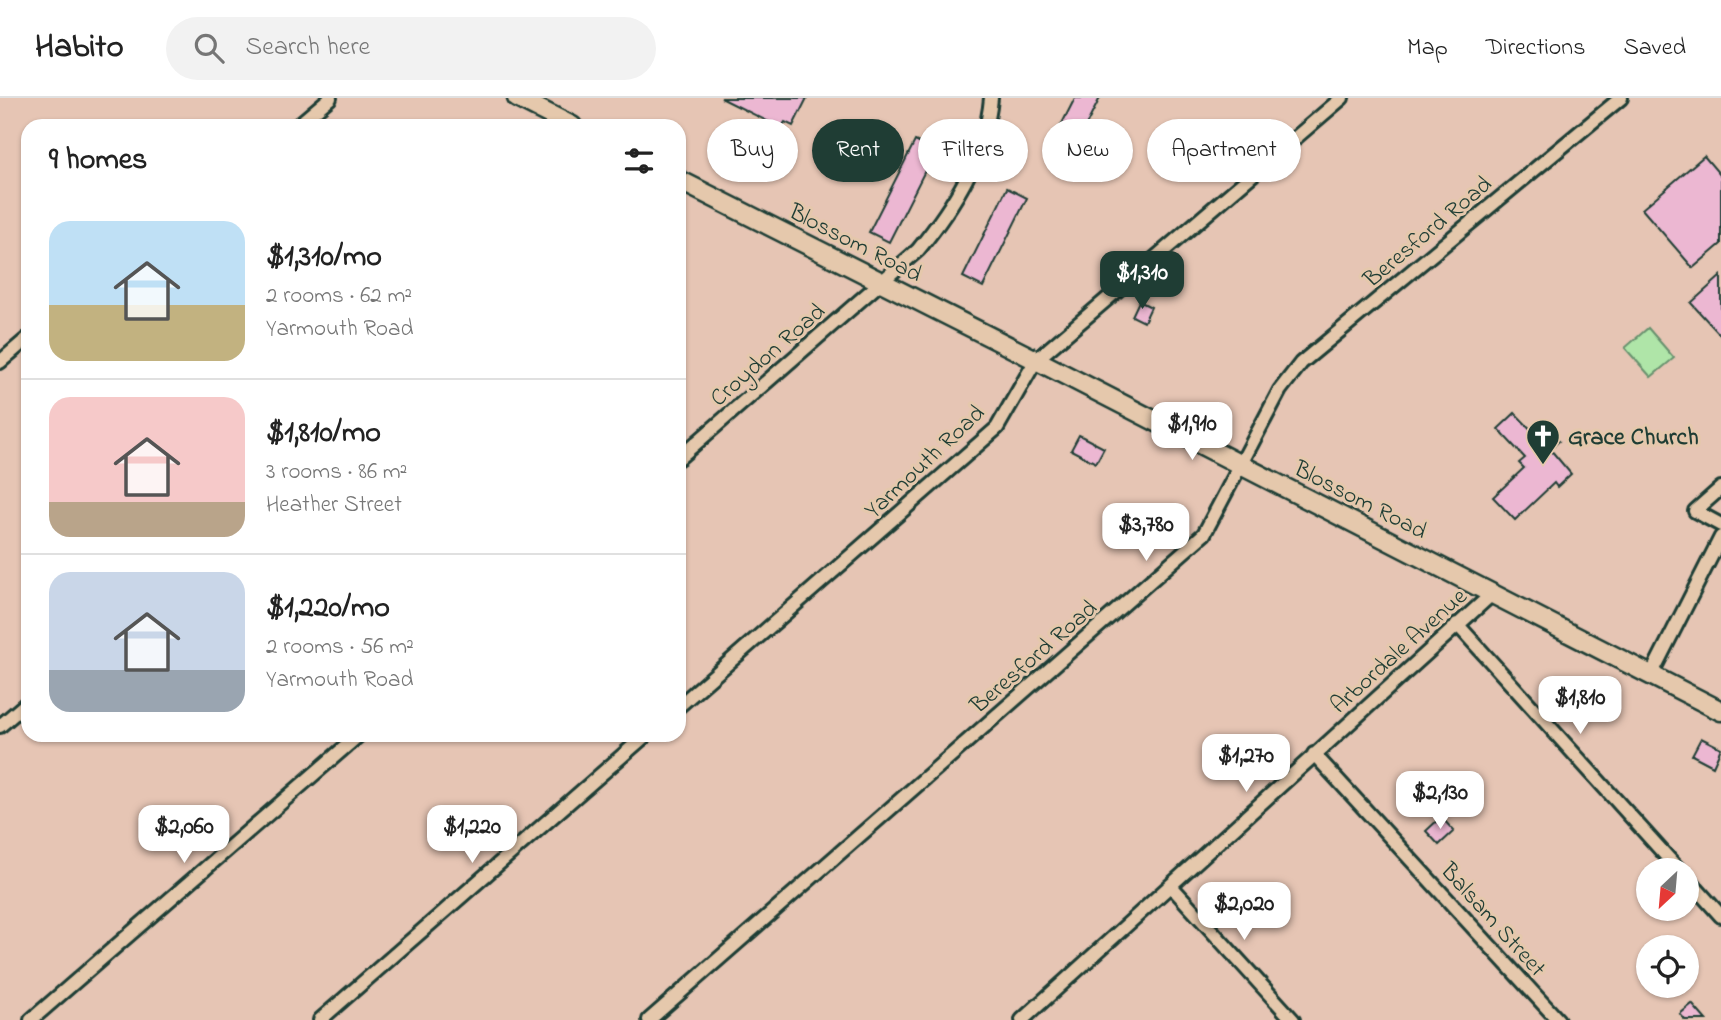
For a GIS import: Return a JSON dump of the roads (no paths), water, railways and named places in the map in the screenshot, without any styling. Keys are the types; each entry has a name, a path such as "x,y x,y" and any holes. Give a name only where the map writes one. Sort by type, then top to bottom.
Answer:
{"street":[{"path":"305,119 330,98"},
{"path":"517,98 558,119"},
{"name":"Croydon Road","path":"686,452 918,250 945,217 976,155 988,118 991,98"},
{"name":"Yarmouth Road","path":"686,700 998,428 1036,360 1342,98"},
{"name":"Beresford Road","path":"649,1020 1204,534 1280,390 1301,363 1621,98"},
{"name":"Blossom Road","path":"686,184 1721,711"},
{"path":"0,362 21,344"},
{"path":"1721,488 1695,511 1721,525"},
{"path":"1651,675 1721,537"},
{"name":"Arbordale Avenue","path":"1026,1019 1492,594"},
{"path":"1457,624 1668,858"},
{"path":"0,726 21,708"},
{"path":"31,1020 351,742"},
{"path":"320,1020 638,742"},
{"name":"Balsam Street","path":"1314,754 1558,1020"},
{"path":"1171,886 1293,1020"},
{"path":"1699,891 1721,916"}],"place":[{"name":"Grace Church","path":"1543,466"}]}
